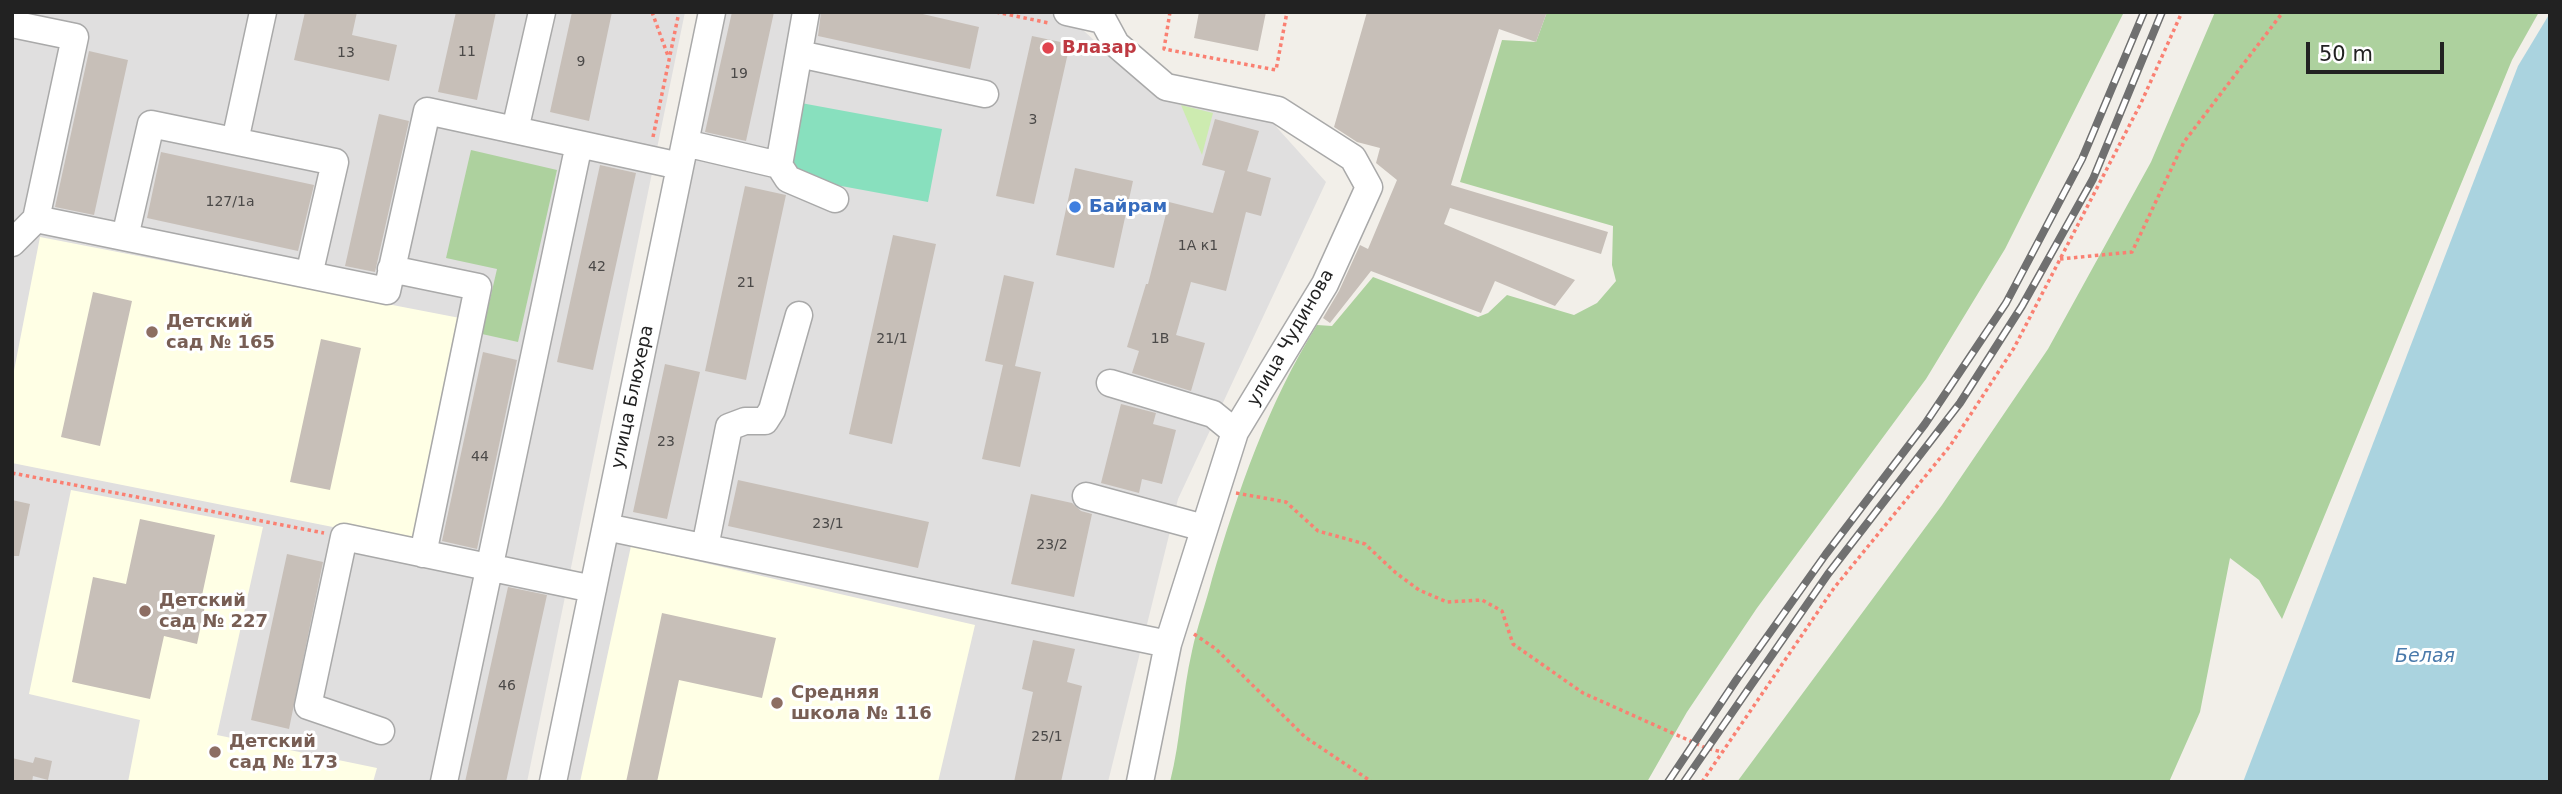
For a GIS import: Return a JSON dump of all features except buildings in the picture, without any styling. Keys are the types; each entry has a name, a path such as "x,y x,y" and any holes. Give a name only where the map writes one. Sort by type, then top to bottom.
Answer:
{"street":[{"path":"235,141 263,12"},
{"path":"515,130 542,12"},
{"name":"улица Блюхера","path":"553,782 712,12"},
{"path":"807,12 779,165 788,179 835,199"},
{"path":"1058,18 1106,16"},
{"name":"улица Чудинова","path":"1106,16 1116,44 1166,87 1278,110 1353,158 1369,187 1325,284 1235,432 1171,633 1140,782"},
{"path":"12,24 75,37 36,219 12,243"},
{"path":"799,54 985,94"},
{"path":"36,219 387,291 427,111 579,144 779,165"},
{"path":"125,237 151,124 235,141 335,162 309,275"},
{"path":"444,782 579,144"},
{"path":"391,269 478,287 423,554"},
{"path":"705,547 729,427 745,421 765,421 772,410 799,315"},
{"path":"1110,383 1213,414 1235,432"},
{"path":"1086,496 1205,528"},
{"path":"606,527 1171,633"},
{"path":"381,731 308,706 344,537 593,589"}],"path":[{"path":"652,12 669,58"},
{"path":"651,146 679,12"},
{"path":"996,12 1058,18"},
{"path":"1170,12 1164,49 1276,70 1287,12"},
{"path":"1702,782 1834,588 1950,446 2014,348 2141,103 2182,12"},
{"path":"2060,259 2132,252 2184,142 2283,12"},
{"path":"12,472 344,537"},
{"path":"1217,489 1286,502 1318,531 1365,544 1419,590 1447,602 1482,600 1502,611 1513,644 1583,693 1706,748 1722,752"},
{"path":"1171,633 1216,649 1305,737 1372,782"}],"shaded area":[{"path":"12,12 685,12 527,782 12,782"},
{"path":"723,12 1041,12 1070,18 1151,93 1271,121 1326,182 1178,499 1108,782 564,782"},
{"path":"40,237 465,319 418,544 12,463 12,381"},
{"name":"Детский сад № 227","path":"71,490 263,527 217,735 377,768 373,782 128,782 140,720 29,694"},
{"name":"Средняя школа № 116","path":"631,546 975,625 938,782 580,782"}],"green space":[{"path":"1547,12 2124,12 2005,249 1926,379 1757,608 1687,712 1647,782 1170,782 1194,642 1232,513 1269,416 1317,325 1332,326 1373,277 1478,317 1488,313 1507,295 1574,315 1597,303 1616,281 1612,265 1613,226 1460,182 1502,40 1536,42"},
{"path":"2215,12 2539,12 2512,60 2282,619 2259,580 2230,558 2200,712 2169,782 1737,782 1942,505 2048,349 2151,162"},
{"path":"801,103 942,129 928,202 787,176"},
{"path":"1181,105 1213,113 1202,155"},
{"path":"471,150 557,170 518,342 482,334 497,269 446,258"}],"water":[{"name":"Белая","path":"2550,13 2550,782 2243,782 2518,66"}],"railway":[{"path":"1668,782 1826,554 1925,424 2006,303 2082,159 2144,12"},
{"path":"1684,782 1828,574 1960,403 2022,306 2093,179 2162,12"}],"place":[{"name":"Влазар","path":"1048,48"},
{"name":"Байрам","path":"1075,207"},
{"name":"Детский сад № 165","path":"152,332"},
{"name":"Детский сад № 227","path":"145,611"},
{"name":"Средняя школа № 116","path":"777,703"},
{"name":"Детский сад № 173","path":"215,752"}]}
